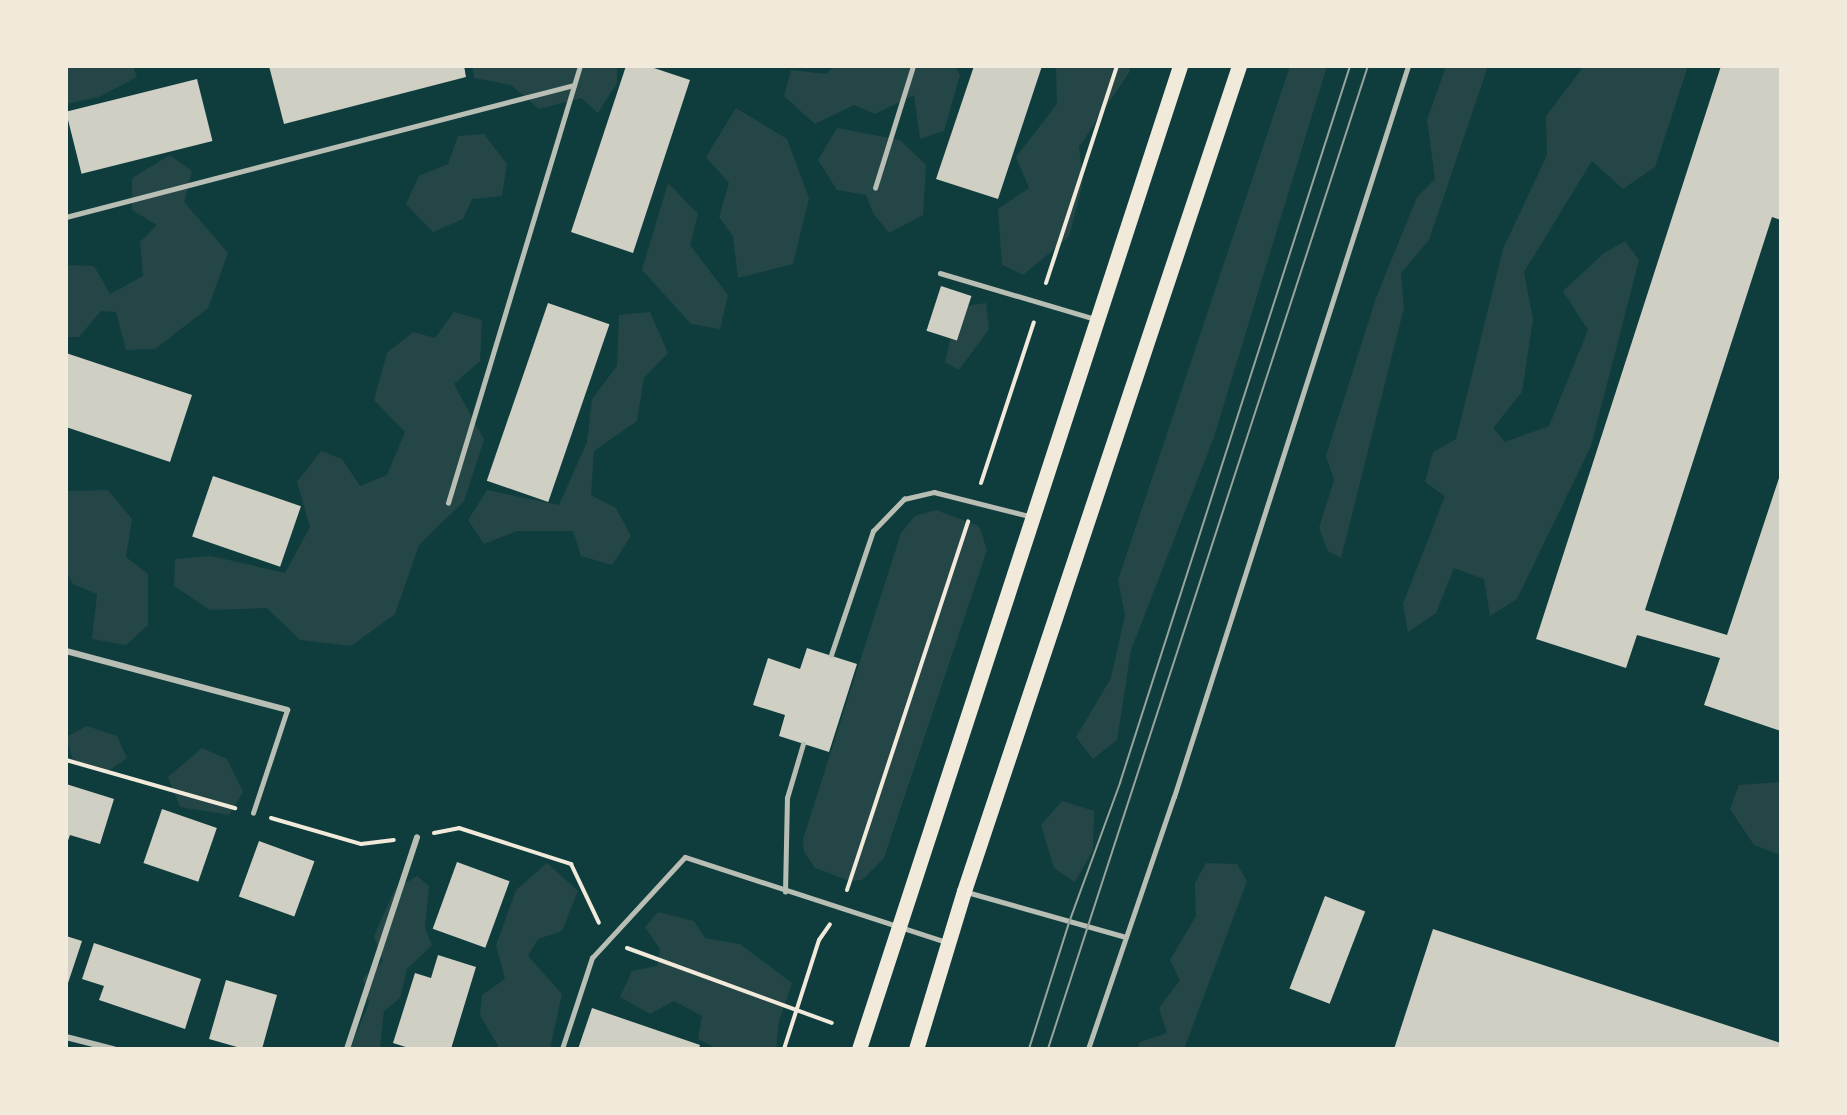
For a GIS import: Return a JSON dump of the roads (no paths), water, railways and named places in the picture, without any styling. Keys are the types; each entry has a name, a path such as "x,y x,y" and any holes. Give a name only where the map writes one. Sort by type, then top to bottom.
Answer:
{"main road":[{"path":"859,1049 1180,66"},
{"path":"916,1049 964,891 1239,66"}],"street":[{"path":"66,651 286,710"},
{"path":"347,1049 417,837"},
{"path":"66,1037 113,1049"}],"lane":[{"path":"448,503 580,66"},
{"path":"875,188 913,66"},
{"path":"1088,1049 1123,936 1174,798 1408,66"},
{"path":"66,216 574,85"},
{"path":"940,273 1098,320"},
{"path":"831,656 873,531 904,499 934,492 1032,517"},
{"path":"253,813 286,710"},
{"path":"785,892 787,798 803,744"},
{"path":"562,1049 592,958 685,857 785,892 949,942"},
{"path":"964,891 1123,936"}],"tram line":[{"path":"1029,1049 1070,920 1120,783 1350,66"},
{"path":"1048,1049 1368,66"}]}
